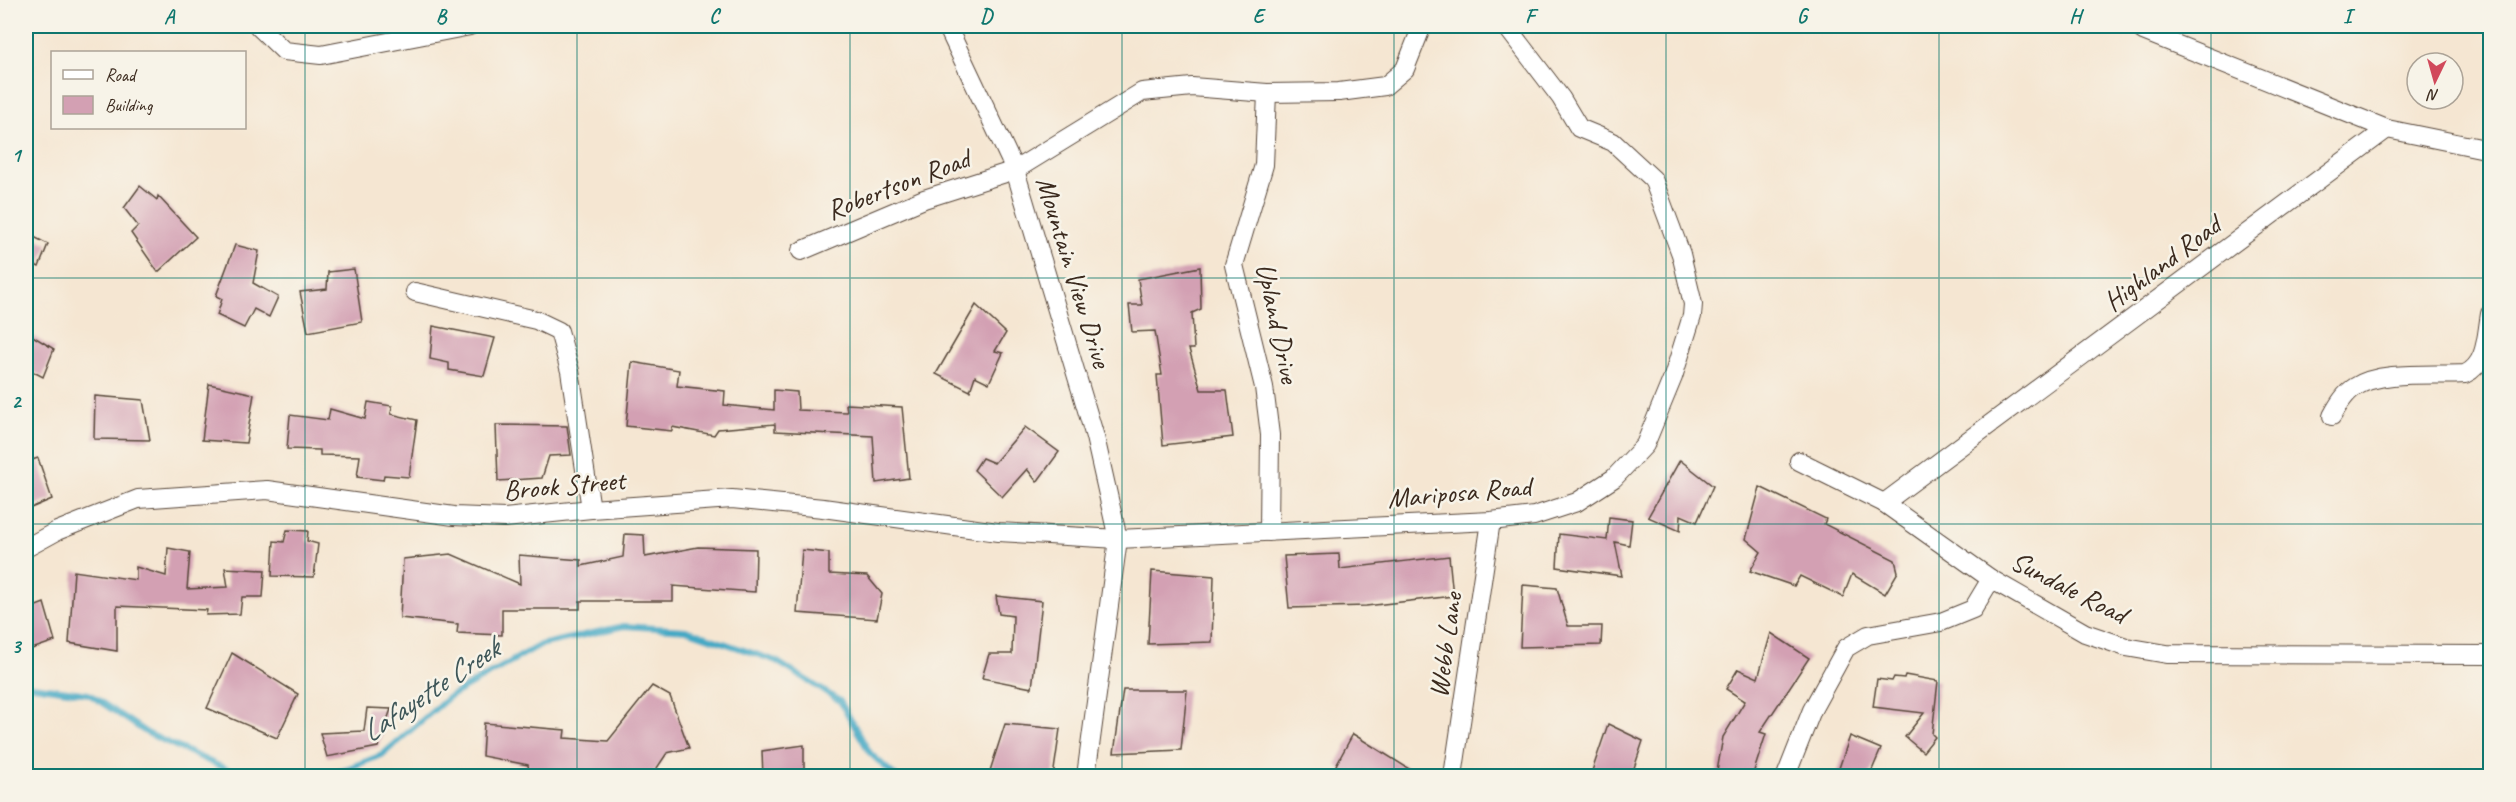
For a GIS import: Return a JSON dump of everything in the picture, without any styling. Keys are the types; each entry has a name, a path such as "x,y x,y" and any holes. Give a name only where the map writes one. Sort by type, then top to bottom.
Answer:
{"street":[{"path":"258,26 284,51 321,55 470,26"},
{"path":"947,26 1015,170"},
{"name":"Mountain View Drive","path":"1086,777 1118,539 1095,437 1015,170 1142,92 1192,87 1267,93 1339,92 1385,86 1405,69 1422,26"},
{"name":"Mariposa Road","path":"1118,539 1534,516 1577,502 1614,478 1645,446 1673,377 1692,316 1693,304 1682,254 1653,179 1614,142 1580,128 1561,98 1506,26"},
{"path":"2143,31 2387,129 2490,150"},
{"name":"Upland Drive","path":"1267,93 1264,165 1234,265 1264,387 1270,435 1269,532"},
{"name":"Highland Road","path":"1884,503 2387,129"},
{"name":"Robertson Road","path":"801,251 924,199 1015,170"},
{"path":"415,292 536,320 559,331 570,371 591,509"},
{"path":"2332,416 2354,387 2373,378 2464,374 2473,370 2482,357 2490,314"},
{"name":"Sundale Road","path":"1799,461 1884,503 1991,579 2085,633 2126,647 2167,654 2490,655"},
{"name":"Brook Street","path":"26,548 57,531 138,499 267,490 454,516 505,518 732,499 823,508 998,532 1118,539"},
{"name":"Webb Lane","path":"1453,777 1491,520"},
{"path":"1786,777 1812,710 1846,648 1868,635 1941,622 1973,609 1991,579"}],"building":[{"path":"140,186 157,200 158,196 196,237 158,272 131,233 138,226 124,208"},
{"path":"26,233 48,244 39,267 26,261"},
{"path":"235,245 259,251 253,283 278,297 269,317 254,309 244,328 217,315 222,299 216,296"},
{"path":"1200,267 1201,309 1192,313 1194,349 1189,349 1201,390 1227,390 1233,437 1163,445 1157,375 1162,375 1155,331 1132,332 1129,305 1142,305 1138,279"},
{"path":"354,269 362,322 308,332 300,292 327,289 328,272"},
{"path":"976,305 1006,333 995,351 1003,353 989,383 975,376 970,391 936,374"},
{"path":"433,326 495,338 484,376 449,370 449,363 430,359"},
{"path":"26,332 54,349 43,377 26,368"},
{"path":"632,362 679,370 677,386 725,391 724,405 774,410 774,390 797,392 798,410 847,412 846,404 902,407 909,478 876,483 873,436 775,431 775,424 718,429 714,435 672,427 672,431 626,426"},
{"path":"209,384 254,394 246,443 202,440"},
{"path":"95,396 143,400 150,440 94,439"},
{"path":"368,402 392,406 391,414 417,420 409,477 384,475 383,480 357,477 360,456 320,455 320,450 287,449 290,415 328,420 330,409 365,419"},
{"path":"496,425 567,426 571,455 549,456 542,478 498,481"},
{"path":"1025,427 1059,452 1037,482 1027,469 1002,497 974,470 982,458 994,463"},
{"path":"38,458 52,499 26,510 26,462"},
{"path":"1680,460 1713,486 1697,522 1681,515 1680,531 1648,517"},
{"path":"1760,487 1826,519 1824,524 1895,560 1898,572 1885,594 1852,574 1843,597 1800,576 1794,586 1750,571 1761,552 1746,539"},
{"path":"1609,517 1632,520 1629,545 1615,542 1622,576 1557,567 1559,534 1607,540"},
{"path":"287,530 308,531 307,541 318,544 314,577 272,576 274,541 284,542"},
{"path":"625,534 644,535 645,557 698,547 756,549 755,592 673,586 673,601 580,601 580,609 502,609 502,635 457,633 458,624 400,618 403,559 451,554 520,584 519,555 581,560 581,566 623,557"},
{"path":"168,548 190,552 187,589 228,587 225,568 265,570 263,597 242,597 240,614 206,615 207,610 117,606 117,651 69,643 74,571 136,580 136,567 166,576"},
{"path":"802,550 829,553 829,574 867,576 882,594 877,619 797,613"},
{"path":"1339,554 1340,569 1449,556 1453,596 1366,606 1289,608 1284,556"},
{"path":"1152,571 1214,576 1212,642 1148,644"},
{"path":"1523,585 1557,588 1568,626 1602,626 1601,645 1520,647"},
{"path":"996,596 1042,601 1032,688 982,678 989,654 1012,654 1013,616 999,614"},
{"path":"44,603 55,641 26,651 26,610"},
{"path":"1771,633 1809,658 1760,732 1766,734 1752,777 1716,777 1723,737 1745,701 1726,689 1738,669 1758,678"},
{"path":"232,653 298,694 277,738 207,708"},
{"path":"1905,675 1938,681 1932,734 1935,737 1923,752 1905,737 1924,713 1873,707 1877,679 1892,681 1894,677 1904,678"},
{"path":"652,686 670,696 689,748 667,753 651,777 530,777 528,765 482,756 484,723 565,730 564,738 608,741"},
{"path":"1123,690 1187,690 1181,750 1114,753"},
{"path":"367,708 391,709 378,747 327,757 320,733 364,731"},
{"path":"1005,724 1060,729 1053,777 988,777"},
{"path":"1608,724 1643,741 1631,777 1590,777"},
{"path":"1353,734 1422,777 1350,777 1336,765"},
{"path":"1850,736 1881,749 1869,777 1836,777"},
{"path":"804,745 804,777 763,777 762,751"}],"waterway":[{"name":"Lafayette Creek","path":"328,776 382,755 449,697 540,645 624,626 686,630 776,661 840,701 870,753 895,776"},
{"name":"Lafayette Creek","path":"26,685 89,694 147,733 241,776"}]}
